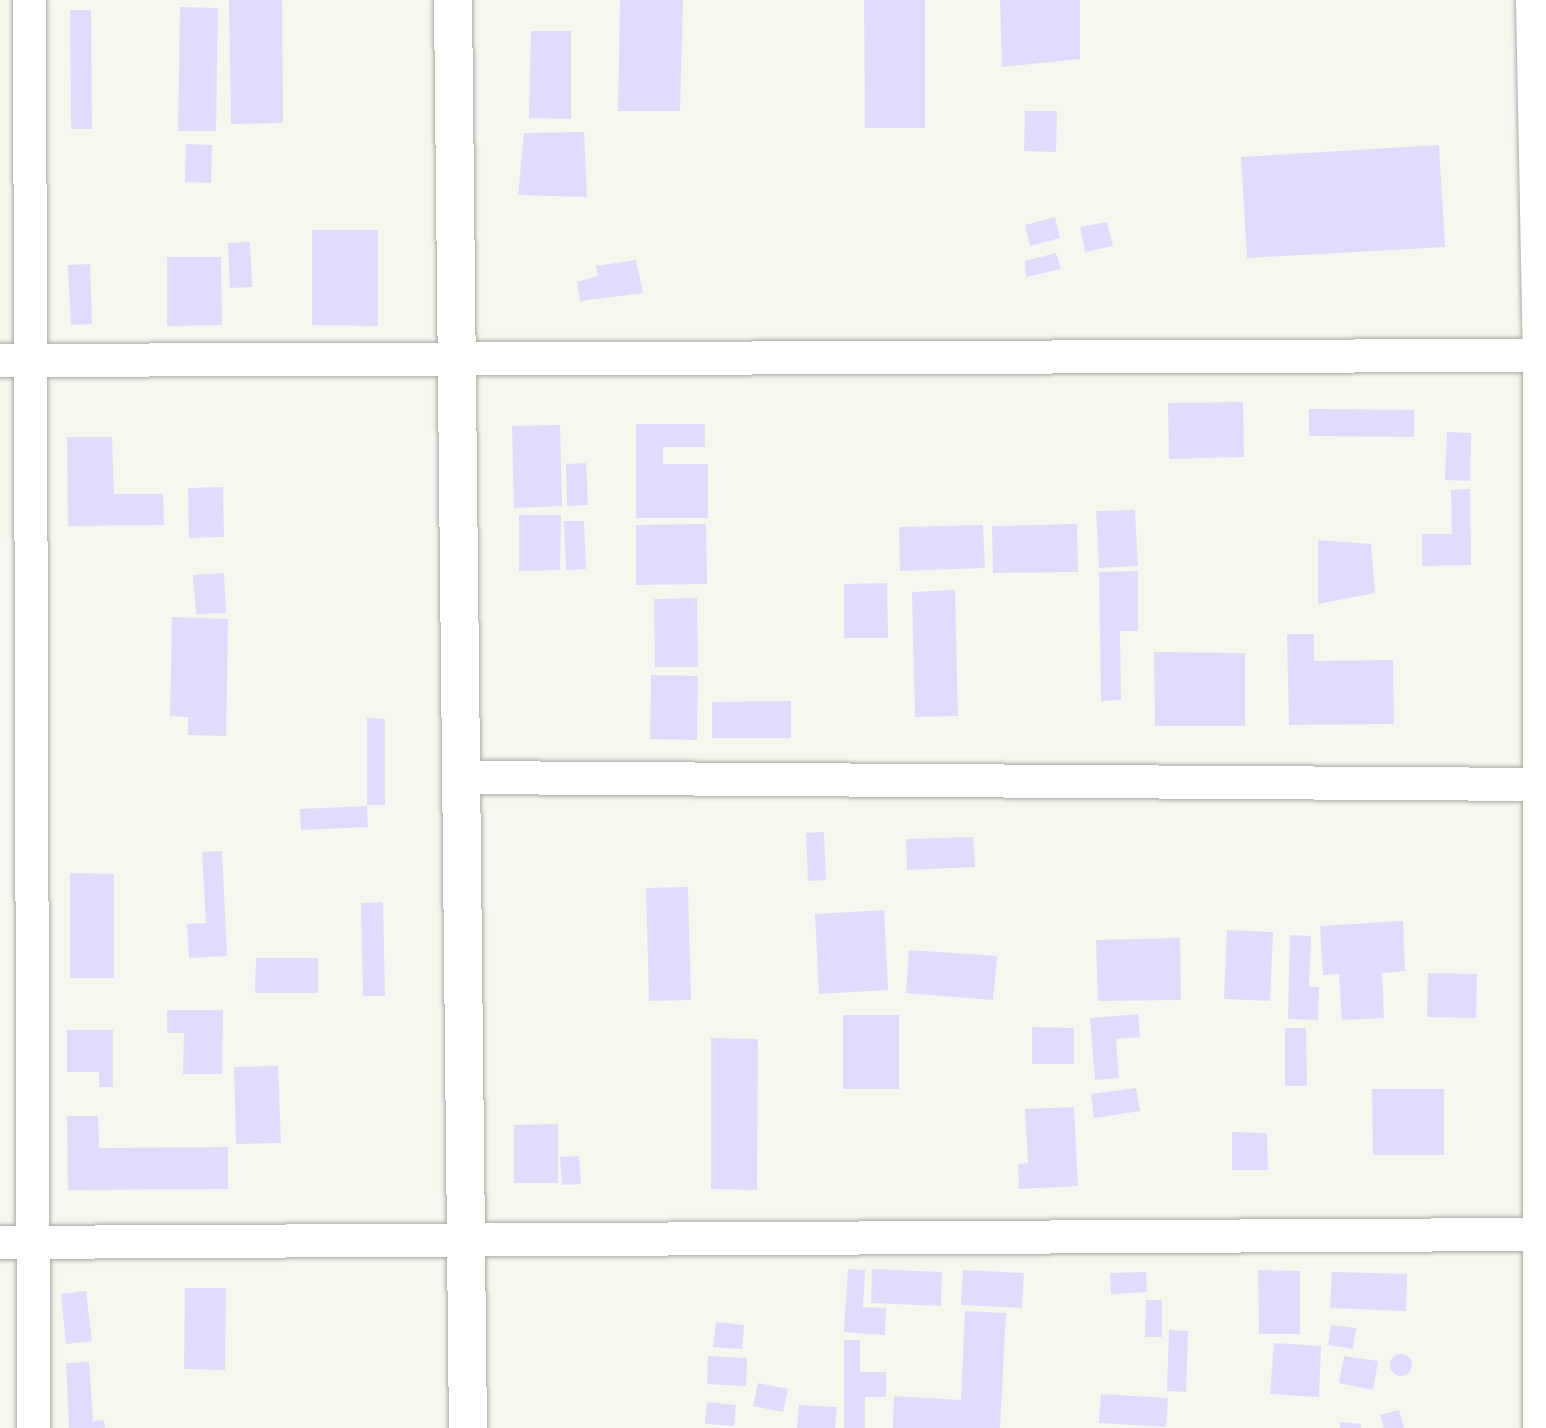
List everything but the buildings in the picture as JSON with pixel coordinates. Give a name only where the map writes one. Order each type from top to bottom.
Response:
[{"type":"street","points":[[29,0],[15,360],[33,1242],[33,1428]]},
{"type":"street","points":[[453,0],[468,1428]]},
{"type":"street","points":[[1532,0],[1543,355],[1542,1234],[1539,1428]]},
{"type":"street","points":[[15,360],[1543,355]]},
{"type":"street","points":[[461,777],[1543,784]]},
{"type":"street","points":[[0,1242],[1542,1234]]}]
